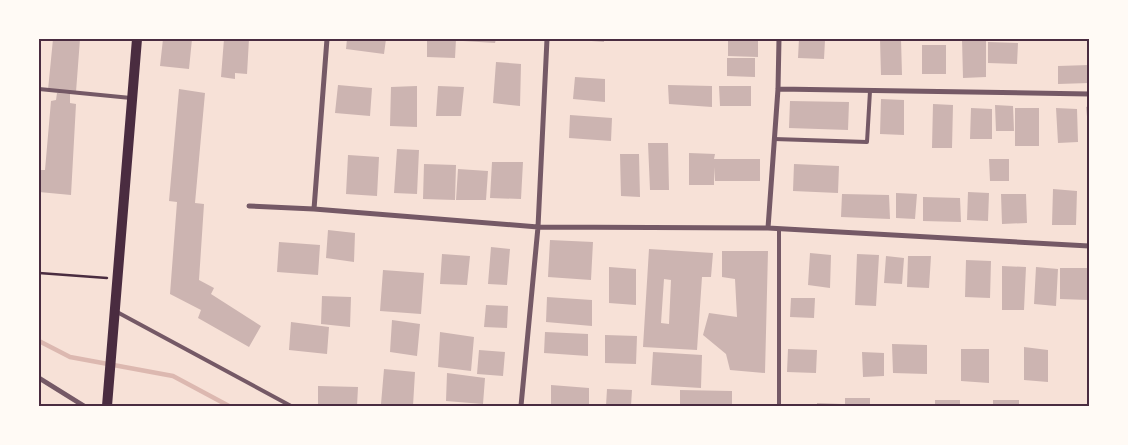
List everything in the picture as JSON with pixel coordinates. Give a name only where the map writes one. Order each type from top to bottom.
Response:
[{"type":"main road","points":[[107,406],[137,39]]},
{"type":"street","points":[[314,209],[327,39]]},
{"type":"street","points":[[521,406],[538,227],[547,39]]},
{"type":"street","points":[[768,228],[778,89],[779,39]]},
{"type":"street","points":[[778,89],[1089,94]]},
{"type":"street","points":[[249,206],[314,209],[538,227],[768,228],[1089,246]]},
{"type":"street","points":[[39,378],[84,406]]},
{"type":"lane","points":[[39,89],[132,98]]},
{"type":"lane","points":[[774,139],[867,142],[870,91]]},
{"type":"lane","points":[[778,229],[779,406]]},
{"type":"lane","points":[[115,311],[291,406]]},
{"type":"path","points":[[39,273],[118,279]]},
{"type":"building","points":[[53,39],[80,39],[76,92],[48,90]]},
{"type":"building","points":[[163,39],[192,39],[189,69],[160,66]]},
{"type":"building","points":[[224,39],[249,39],[247,74],[235,73],[235,79],[221,77]]},
{"type":"building","points":[[347,39],[386,39],[384,54],[346,49]]},
{"type":"building","points":[[427,39],[456,39],[455,58],[427,57]]},
{"type":"building","points":[[463,39],[496,39],[495,43],[463,41]]},
{"type":"building","points":[[604,39],[604,42],[579,40]]},
{"type":"building","points":[[728,39],[758,39],[758,57],[728,56]]},
{"type":"building","points":[[799,39],[825,40],[824,59],[798,58]]},
{"type":"building","points":[[880,39],[901,39],[902,75],[881,75]]},
{"type":"building","points":[[962,39],[986,39],[986,77],[963,78]]},
{"type":"building","points":[[988,42],[1018,43],[1017,64],[988,63]]},
{"type":"building","points":[[922,45],[946,45],[946,74],[922,74]]},
{"type":"building","points":[[727,58],[755,58],[755,77],[727,76]]},
{"type":"building","points":[[496,62],[521,64],[520,106],[493,103]]},
{"type":"building","points":[[1089,65],[1089,83],[1058,84],[1058,66]]},
{"type":"building","points":[[575,77],[605,79],[605,102],[573,99]]},
{"type":"building","points":[[338,85],[372,88],[370,116],[335,113]]},
{"type":"building","points":[[668,85],[712,86],[712,107],[669,104]]},
{"type":"building","points":[[417,86],[417,127],[390,126],[391,87]]},
{"type":"building","points":[[438,86],[464,87],[461,116],[436,116]]},
{"type":"building","points":[[719,86],[751,86],[751,106],[720,106]]},
{"type":"building","points":[[179,89],[205,93],[195,203],[204,204],[199,280],[214,288],[211,294],[261,326],[249,347],[198,318],[201,310],[170,294],[177,202],[169,201]]},
{"type":"building","points":[[57,93],[70,94],[70,103],[76,104],[71,195],[39,192],[39,170],[45,170],[51,101],[56,100]]},
{"type":"building","points":[[881,99],[904,100],[904,135],[880,134]]},
{"type":"building","points":[[790,101],[849,102],[848,130],[789,128]]},
{"type":"building","points":[[933,104],[953,105],[952,148],[932,148]]},
{"type":"building","points":[[995,105],[1013,106],[1014,131],[996,131]]},
{"type":"building","points":[[1089,106],[1089,126],[1088,126],[1086,107]]},
{"type":"building","points":[[971,108],[992,109],[992,139],[970,139]]},
{"type":"building","points":[[1015,108],[1039,108],[1039,146],[1015,146]]},
{"type":"building","points":[[1056,108],[1077,109],[1078,142],[1058,143]]},
{"type":"building","points":[[570,115],[612,118],[611,141],[569,138]]},
{"type":"building","points":[[648,143],[668,143],[669,190],[650,190]]},
{"type":"building","points":[[397,149],[419,150],[417,194],[394,193]]},
{"type":"building","points":[[689,153],[715,154],[714,159],[760,159],[760,181],[715,181],[714,167],[714,185],[689,185]]},
{"type":"building","points":[[620,154],[639,154],[640,197],[621,196]]},
{"type":"building","points":[[348,155],[379,157],[377,196],[346,194]]},
{"type":"building","points":[[989,159],[1009,159],[1009,181],[990,181]]},
{"type":"building","points":[[492,162],[523,162],[521,199],[490,198]]},
{"type":"building","points":[[424,164],[456,165],[455,200],[423,199]]},
{"type":"building","points":[[794,164],[839,166],[838,193],[793,191]]},
{"type":"building","points":[[458,169],[488,171],[486,200],[456,200]]},
{"type":"building","points":[[1053,189],[1077,191],[1076,225],[1052,225]]},
{"type":"building","points":[[968,192],[989,193],[988,221],[967,220]]},
{"type":"building","points":[[896,193],[917,194],[915,219],[896,218]]},
{"type":"building","points":[[842,194],[889,195],[890,219],[841,217]]},
{"type":"building","points":[[1001,194],[1026,194],[1027,223],[1002,224]]},
{"type":"building","points":[[923,197],[960,198],[961,222],[923,221]]},
{"type":"building","points":[[328,230],[355,233],[354,262],[326,258]]},
{"type":"building","points":[[550,240],[593,242],[591,280],[548,277]]},
{"type":"building","points":[[279,242],[320,245],[318,275],[277,272]]},
{"type":"building","points":[[491,247],[510,249],[507,285],[488,284]]},
{"type":"building","points":[[649,249],[713,253],[711,277],[702,277],[697,350],[643,347]],"holes":[[[664,279],[671,280],[669,324],[661,323]]]},
{"type":"building","points":[[722,251],[768,251],[765,373],[730,370],[726,354],[703,335],[709,313],[737,317],[735,279],[722,277]]},
{"type":"building","points":[[810,253],[831,255],[830,288],[808,285]]},
{"type":"building","points":[[442,254],[470,256],[467,285],[440,284]]},
{"type":"building","points":[[857,254],[879,255],[876,306],[855,305]]},
{"type":"building","points":[[886,256],[904,258],[902,284],[884,283]]},
{"type":"building","points":[[908,256],[931,256],[929,288],[907,287]]},
{"type":"building","points":[[966,260],[991,261],[990,298],[965,297]]},
{"type":"building","points":[[1002,266],[1026,267],[1024,310],[1002,310]]},
{"type":"building","points":[[609,267],[636,269],[636,305],[609,303]]},
{"type":"building","points":[[1036,267],[1058,269],[1056,306],[1034,304]]},
{"type":"building","points":[[1060,268],[1089,268],[1089,300],[1060,299]]},
{"type":"building","points":[[383,270],[424,273],[421,314],[380,311]]},
{"type":"building","points":[[322,296],[351,297],[350,327],[321,324]]},
{"type":"building","points":[[547,297],[592,300],[592,326],[546,322]]},
{"type":"building","points":[[791,298],[815,298],[814,318],[790,317]]},
{"type":"building","points":[[486,305],[508,306],[507,328],[484,327]]},
{"type":"building","points":[[392,320],[420,324],[417,356],[390,352]]},
{"type":"building","points":[[291,322],[329,327],[327,354],[289,350]]},
{"type":"building","points":[[440,332],[474,337],[471,371],[438,367]]},
{"type":"building","points":[[545,332],[588,334],[588,356],[544,353]]},
{"type":"building","points":[[605,335],[637,336],[636,364],[605,363]]},
{"type":"building","points":[[892,344],[927,345],[927,374],[893,373]]},
{"type":"building","points":[[1024,347],[1048,350],[1048,382],[1024,380]]},
{"type":"building","points":[[788,349],[817,350],[816,373],[787,372]]},
{"type":"building","points":[[961,349],[989,349],[989,383],[961,381]]},
{"type":"building","points":[[479,350],[505,352],[503,376],[477,374]]},
{"type":"building","points":[[653,352],[702,355],[701,388],[651,385]]},
{"type":"building","points":[[862,352],[884,353],[884,376],[863,377]]},
{"type":"building","points":[[384,369],[415,372],[413,406],[381,404]]},
{"type":"building","points":[[447,373],[485,378],[483,404],[446,401]]},
{"type":"building","points":[[551,385],[589,388],[589,406],[551,406]]},
{"type":"building","points":[[318,386],[358,387],[357,406],[318,406]]},
{"type":"building","points":[[607,389],[632,390],[631,406],[606,406]]},
{"type":"building","points":[[680,390],[732,391],[732,406],[680,406]]},
{"type":"building","points":[[845,398],[870,398],[870,406],[845,406]]},
{"type":"building","points":[[935,400],[960,400],[960,406],[935,406]]},
{"type":"building","points":[[993,400],[1019,400],[1019,406],[993,406]]},
{"type":"building","points":[[817,403],[842,404],[842,406],[817,406]]},
{"type":"waterway","points":[[39,341],[70,357],[173,376],[229,406]]}]
